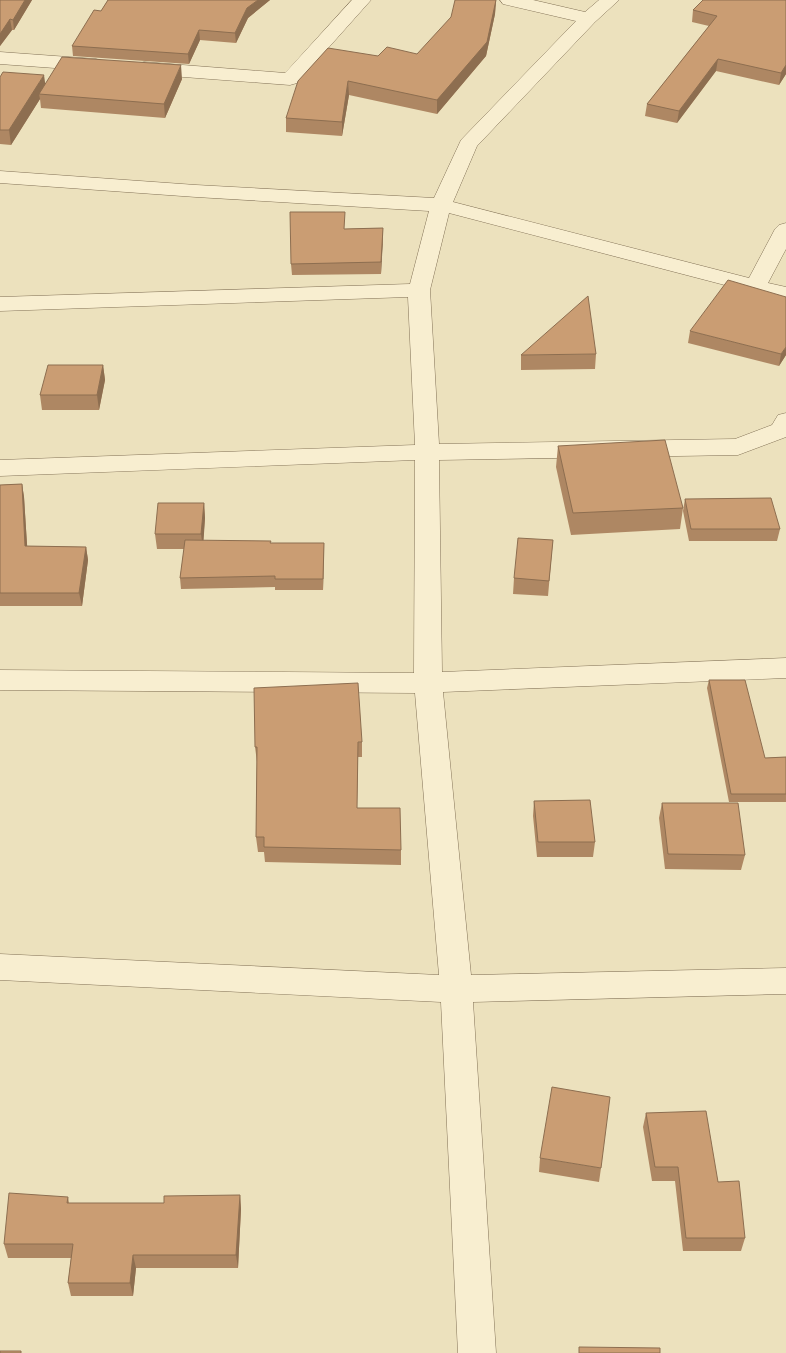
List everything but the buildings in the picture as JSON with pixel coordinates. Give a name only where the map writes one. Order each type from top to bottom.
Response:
[{"type":"street","points":[[0,58],[290,79],[362,0]]},
{"type":"street","points":[[509,0],[589,18]]},
{"type":"street","points":[[478,1353],[456,988],[428,683],[427,452],[419,290],[441,205],[468,144],[589,18],[610,0]]},
{"type":"street","points":[[0,177],[196,191],[441,205],[786,294]]},
{"type":"street","points":[[755,286],[786,229]]},
{"type":"street","points":[[0,304],[419,290]]},
{"type":"street","points":[[0,468],[427,452],[738,447],[781,430],[786,420]]},
{"type":"street","points":[[0,680],[428,683],[786,668]]},
{"type":"street","points":[[0,967],[456,988],[786,981]]}]
